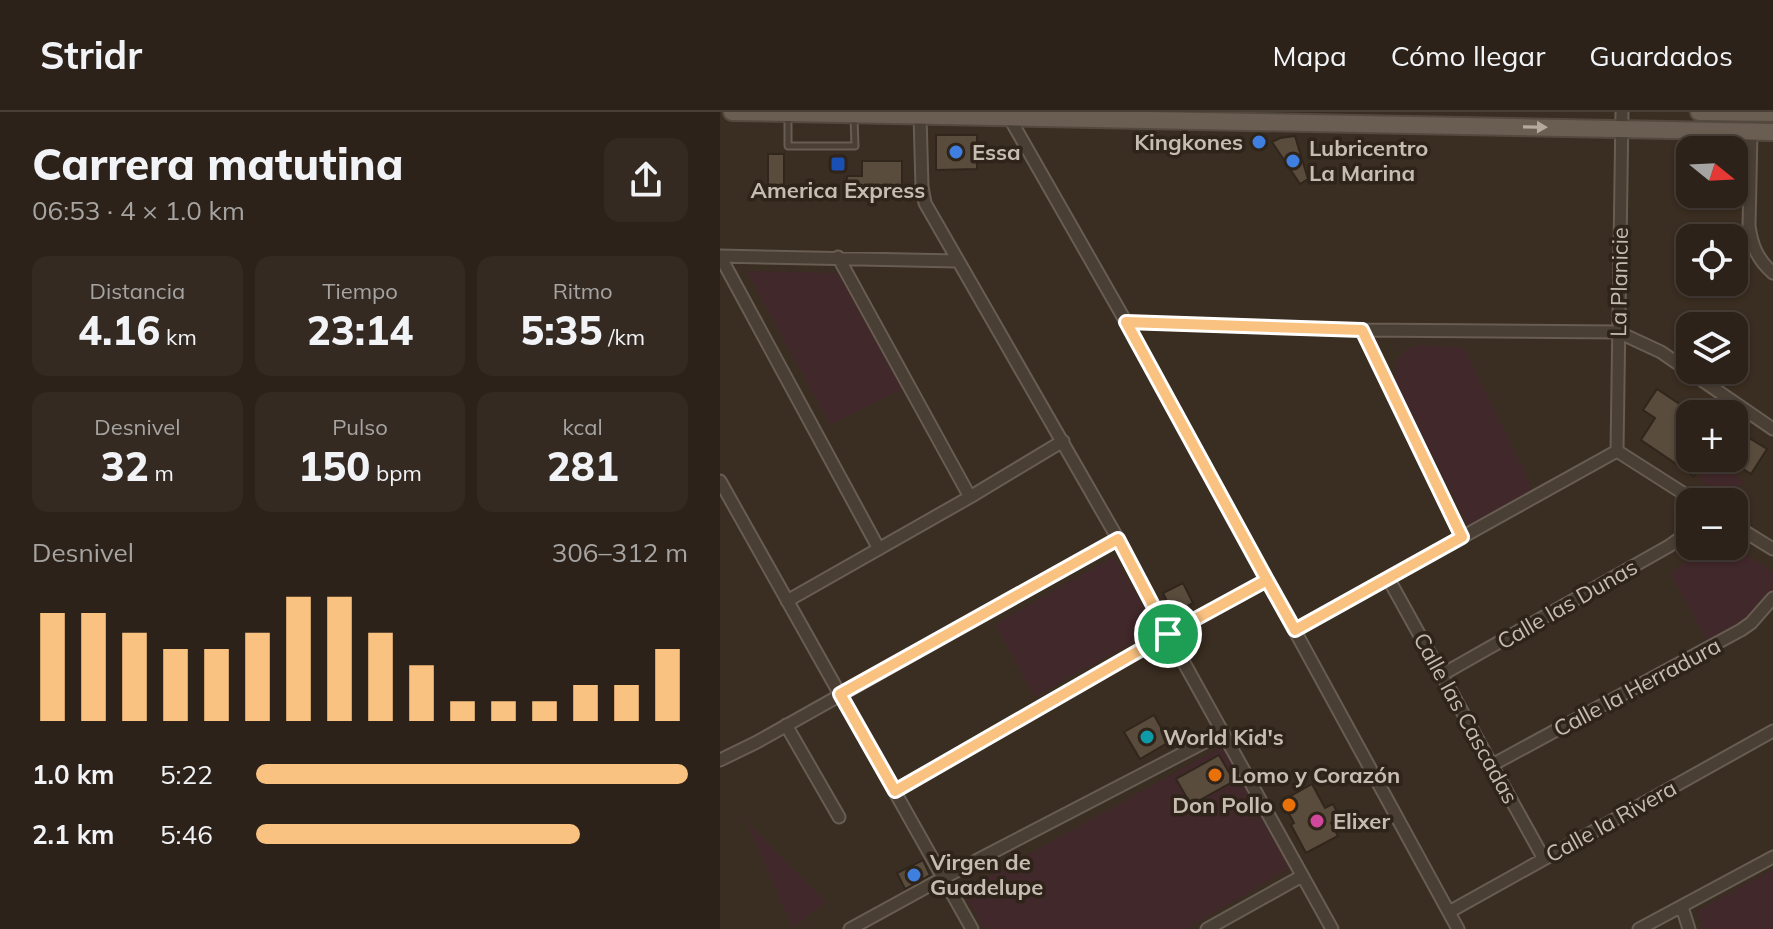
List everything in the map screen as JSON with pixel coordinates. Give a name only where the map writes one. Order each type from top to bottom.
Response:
[{"type":"main road","points":[[732,112],[1622,120],[1773,132]]},
{"type":"main road","points":[[1699,112],[1773,113]]},
{"type":"street","points":[[1009,114],[1458,929]]},
{"type":"street","points":[[920,115],[923,196],[957,261],[1118,539],[1332,929]]},
{"type":"street","name":"La Planicie","points":[[1617,451],[1622,120]]},
{"type":"street","points":[[1751,132],[1751,239],[1760,260],[1773,273]]},
{"type":"street","points":[[879,549],[720,256],[957,261]]},
{"type":"street","points":[[838,257],[970,497]]},
{"type":"street","points":[[1126,322],[1362,330],[1618,332],[1661,352],[1773,429]]},
{"type":"street","points":[[1362,330],[1462,537]]},
{"type":"street","points":[[787,601],[1063,441]]},
{"type":"street","points":[[1295,630],[1617,451],[1676,489]]},
{"type":"street","points":[[720,481],[972,929]]},
{"type":"street","points":[[1748,534],[1773,549]]},
{"type":"street","points":[[720,760],[1118,539]]},
{"type":"street","name":"Calle las Dunas","points":[[1443,674],[1676,541]]},
{"type":"street","name":"Calle las Cascadas","points":[[1388,578],[1544,859]]},
{"type":"street","points":[[895,791],[1267,580]]},
{"type":"street","name":"Calle la Herradura","points":[[1492,765],[1741,630],[1773,598]]},
{"type":"street","points":[[786,725],[839,817]]},
{"type":"street","name":"Calle la Rivera","points":[[1449,912],[1773,731]]},
{"type":"street","points":[[850,929],[1222,733]]},
{"type":"street","points":[[1639,929],[1773,857]]},
{"type":"street","points":[[1208,929],[1302,876]]},
{"type":"street","points":[[1682,907],[1689,929]]},
{"type":"lane","points":[[788,113],[788,146],[855,146],[854,114]]},
{"type":"shaded area","points":[[746,271],[838,273],[903,389],[830,425]]},
{"type":"shaded area","points":[[1417,345],[1464,347],[1534,492],[1469,528],[1395,381],[1398,358]]},
{"type":"shaded area","points":[[1703,472],[1730,472],[1744,481],[1739,488],[1711,488],[1698,479]]},
{"type":"shaded area","points":[[1114,556],[1157,630],[1034,697],[995,624]]},
{"type":"shaded area","points":[[1748,556],[1773,571],[1773,600],[1711,649],[1670,573],[1688,560],[1748,560]]},
{"type":"shaded area","points":[[1226,744],[1290,868],[1187,929],[984,929],[962,891]]},
{"type":"shaded area","points":[[745,820],[826,902],[793,928]]},
{"type":"shaded area","points":[[1773,869],[1773,929],[1703,929],[1696,911]]},
{"type":"building","name":"Essa","points":[[936,135],[977,135],[977,169],[936,170]]},
{"type":"building","name":"Lubricentro La Marina","points":[[1295,136],[1308,179],[1300,184],[1272,142]]},
{"type":"building","points":[[768,154],[784,154],[784,195],[768,195]]},
{"type":"building","points":[[862,161],[902,161],[902,194],[846,193],[847,176],[862,176]]},
{"type":"building","points":[[1657,389],[1676,402],[1676,464],[1641,440],[1655,418],[1643,410]]},
{"type":"building","points":[[1748,440],[1767,449],[1751,474],[1748,472]]},
{"type":"building","points":[[1183,583],[1193,603],[1173,614],[1163,593]]},
{"type":"building","name":"World Kid's","points":[[1154,715],[1169,742],[1140,759],[1124,732]]},
{"type":"building","points":[[1219,755],[1234,781],[1191,805],[1176,779]]},
{"type":"building","points":[[1312,784],[1325,808],[1333,804],[1340,818],[1331,823],[1338,836],[1306,853],[1282,801]]},
{"type":"building","name":"Virgen de Guadelupe","points":[[923,860],[930,875],[905,889],[897,873]]},
{"type":"place","name":"Kingkones","points":[[1259,142]]},
{"type":"place","name":"Essa","points":[[956,152]]},
{"type":"place","name":"Lubricentro La Marina","points":[[1293,161]]},
{"type":"place","name":"America Express","points":[[838,164]]},
{"type":"place","name":"World Kid's","points":[[1147,737]]},
{"type":"place","name":"Lomo y Corazón","points":[[1215,775]]},
{"type":"place","name":"Don Pollo","points":[[1289,805]]},
{"type":"place","name":"Elixer","points":[[1317,821]]},
{"type":"place","name":"Virgen de Guadelupe","points":[[914,875]]},
{"type":"route","points":[[1168,634],[895,791],[840,694],[1118,539],[1168,634],[1267,580],[1295,630],[1462,537],[1362,330],[1126,322],[1267,580],[1168,634]]}]
